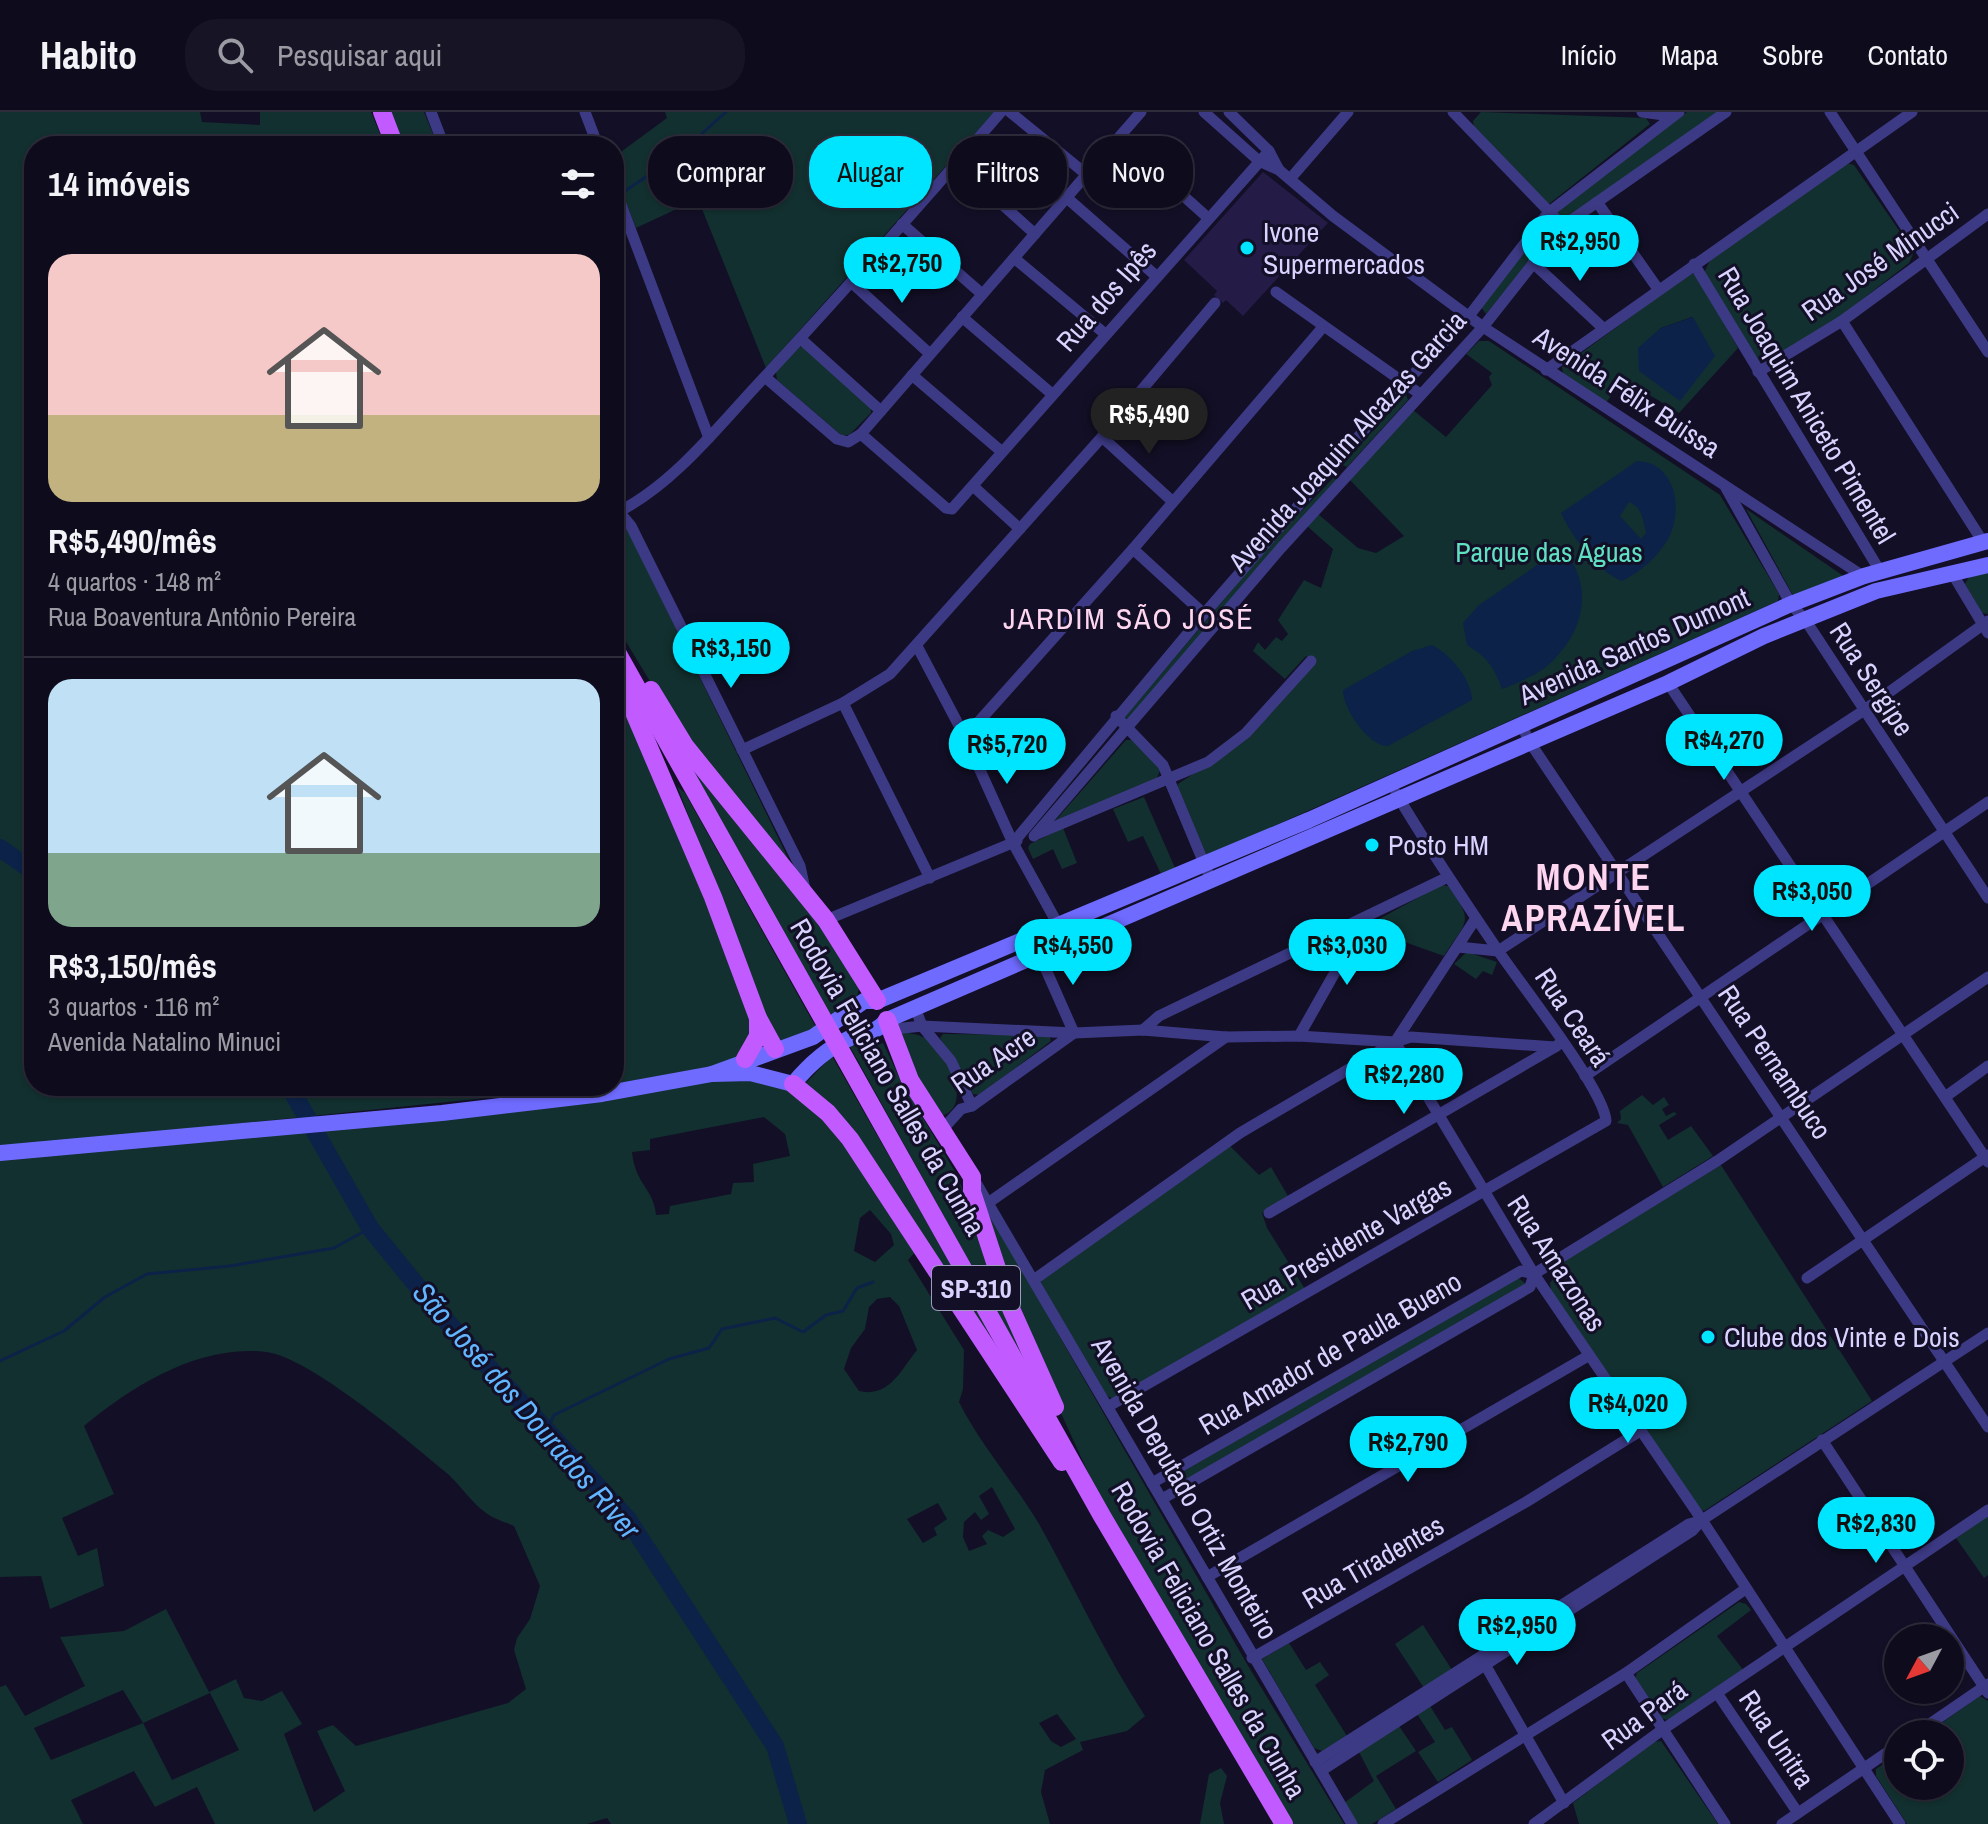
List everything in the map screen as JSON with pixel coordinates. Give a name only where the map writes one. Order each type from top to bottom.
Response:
[{"type":"main road","points":[[382,112],[391,136]]},
{"type":"main road","points":[[624,649],[685,746],[826,920],[877,1001]]},
{"type":"main road","name":"Rodovia Feliciano Salles da Cunha","points":[[624,665],[1102,1516],[1284,1824]]},
{"type":"main road","points":[[624,688],[713,897],[758,1018],[775,1049]]},
{"type":"main road","points":[[745,1059],[758,1036],[758,1018]]},
{"type":"main road","points":[[885,1027],[910,1080],[972,1177],[972,1192],[1008,1302],[1102,1516]]},
{"type":"main road","points":[[793,1079],[850,1139],[1042,1435],[1102,1516]]},
{"type":"street","points":[[431,112],[440,136]]},
{"type":"street","points":[[585,112],[594,136]]},
{"type":"street","points":[[980,136],[1001,112]]},
{"type":"street","points":[[1010,112],[1083,172]]},
{"type":"street","name":"Avenida Félix Buissa","points":[[1204,112],[1259,161],[1279,170],[1333,216],[1483,327],[1546,370],[1872,574],[1876,591]]},
{"type":"street","points":[[1290,179],[1348,112]]},
{"type":"street","points":[[1453,112],[1563,226]]},
{"type":"street","points":[[1642,112],[1675,114]]},
{"type":"street","name":"Avenida Joaquim Alcazas Garcia","points":[[1034,836],[1346,476],[1483,327],[1563,226],[1726,112]]},
{"type":"street","points":[[1830,112],[1987,350]]},
{"type":"street","points":[[1546,370],[1912,112]]},
{"type":"street","points":[[1120,136],[1137,114]]},
{"type":"street","points":[[1224,130],[1234,114]]},
{"type":"street","name":"Avenida Félix Buissa","points":[[1234,114],[1269,151],[1279,170]]},
{"type":"street","name":"Avenida Joaquim Alcazas Garcia","points":[[1013,843],[1204,614],[1405,383],[1469,316],[1548,213],[1675,114]]},
{"type":"street","name":"Rua dos Ipês","points":[[861,434],[949,510],[1155,275],[1269,151]]},
{"type":"street","points":[[624,506],[641,500],[709,438],[948,172]]},
{"type":"street","points":[[1083,178],[1067,198],[1155,275]]},
{"type":"street","points":[[1597,202],[1658,289]]},
{"type":"street","points":[[1193,204],[1207,217]]},
{"type":"street","points":[[1006,208],[1035,234]]},
{"type":"street","points":[[765,377],[837,439],[848,442],[861,434],[1058,208]]},
{"type":"street","points":[[624,213],[709,438]]},
{"type":"street","name":"Rua José Minucci","points":[[1758,372],[1842,321],[1988,214]]},
{"type":"street","points":[[902,224],[982,294]]},
{"type":"street","points":[[1014,258],[1104,333]]},
{"type":"street","points":[[1533,263],[1603,328]]},
{"type":"street","name":"Rua Joaquim Aniceto Pimentel","points":[[1694,264],[1872,574]]},
{"type":"street","points":[[851,282],[930,354]]},
{"type":"street","points":[[1276,292],[1420,394]]},
{"type":"street","points":[[742,750],[843,703],[890,674],[1102,437],[1215,303]]},
{"type":"street","points":[[962,317],[1052,394]]},
{"type":"street","points":[[1842,321],[1986,542]]},
{"type":"street","points":[[965,737],[1133,549],[1323,327]]},
{"type":"street","points":[[801,339],[881,411]]},
{"type":"street","points":[[912,375],[1002,452]]},
{"type":"street","points":[[1102,437],[1172,501]]},
{"type":"street","points":[[1336,465],[1346,476]]},
{"type":"street","name":"Rua Sergipe","points":[[1724,483],[1791,604],[1806,621],[1988,898]]},
{"type":"street","points":[[973,486],[1020,529]]},
{"type":"street","points":[[624,517],[800,866],[807,897]]},
{"type":"street","name":"Avenida Santos Dumont","points":[[793,1079],[853,1036],[885,1027],[1067,941],[1668,683],[1759,629],[1791,604],[1872,574],[1986,542]]},
{"type":"street","points":[[1133,549],[1204,614]]},
{"type":"street","name":"Avenida Santos Dumont","points":[[712,1074],[826,1031],[864,1001],[877,1001],[1309,820],[1521,724],[1759,629],[1806,621],[1876,591],[1988,565]]},
{"type":"street","points":[[1458,947],[1498,951],[1740,793],[1986,626],[1952,573]]},
{"type":"street","points":[[917,646],[965,737],[1013,843],[1067,941]]},
{"type":"street","points":[[826,920],[1169,781],[1208,762],[1246,733],[1311,661]]},
{"type":"street","points":[[1668,683],[1987,1158],[1807,1278]]},
{"type":"street","points":[[843,703],[930,878]]},
{"type":"street","points":[[1116,716],[1163,765],[1211,880]]},
{"type":"street","name":"Rua Pernambuco","points":[[1521,724],[1529,741],[1988,1427]]},
{"type":"street","name":"Rua Ceará","points":[[1389,782],[1558,1045],[1585,1076],[1606,1111],[1606,1121]]},
{"type":"street","points":[[1585,1076],[1988,802]]},
{"type":"street","points":[[1309,820],[1317,836]]},
{"type":"street","points":[[1143,1030],[1159,1016],[1448,877]]},
{"type":"street","points":[[1395,1042],[1476,918]]},
{"type":"street","points":[[1299,1036],[1364,920]]},
{"type":"street","points":[[1040,956],[1074,1033]]},
{"type":"street","name":"Rua Amador de Paula Bueno","points":[[1162,1499],[1530,1287],[1534,1274],[1782,1117],[1988,977]]},
{"type":"street","points":[[877,1001],[885,1027],[1074,1033],[1143,1030],[1226,1037],[1299,1036],[1395,1042]]},
{"type":"street","points":[[916,1010],[922,1026],[951,1061],[972,1106]]},
{"type":"street","name":"Rua Acre","points":[[942,1130],[961,1109],[972,1106],[1074,1033]]},
{"type":"street","points":[[988,1203],[1226,1037]]},
{"type":"street","points":[[1035,1279],[1240,1133],[1395,1042],[1411,1037],[1558,1045]]},
{"type":"street","name":"Rua Amazonas","points":[[1395,1042],[1534,1274],[1702,1520],[1744,1590],[1900,1824]]},
{"type":"street","points":[[1269,1213],[1558,1045]]},
{"type":"street","points":[[775,1049],[773,1060],[793,1079]]},
{"type":"street","points":[[1945,1097],[1988,1066]]},
{"type":"street","points":[[624,1089],[712,1074],[750,1073],[793,1079]]},
{"type":"street","points":[[0,1153],[323,1121],[442,1113],[579,1096]]},
{"type":"street","name":"Rua Presidente Vargas","points":[[1109,1406],[1606,1121]]},
{"type":"street","name":"Avenida Deputado Ortiz Monteiro","points":[[972,1177],[1035,1279],[1252,1658],[1352,1824]]},
{"type":"street","name":"Rua Amador de Paula Bueno","points":[[1152,1483],[1521,1271],[1534,1274]]},
{"type":"street","points":[[1318,1767],[1988,1333]]},
{"type":"street","points":[[1207,1577],[1588,1356]]},
{"type":"street","name":"Rua Tiradentes","points":[[1252,1658],[1526,1502],[1640,1431]]},
{"type":"street","points":[[1822,1440],[1987,1688],[1937,1720]]},
{"type":"street","name":"Rua Pará","points":[[1534,1824],[1662,1730],[1785,1650],[1988,1510]]},
{"type":"street","points":[[1383,1824],[1626,1673],[1744,1590]]},
{"type":"street","points":[[1484,1662],[1564,1803]]},
{"type":"street","points":[[1626,1673],[1725,1824]]},
{"type":"street","name":"Rua Unitra","points":[[1717,1693],[1798,1813]]},
{"type":"street","points":[[1782,1824],[1884,1755]]},
{"type":"green space","points":[[0,112],[200,112],[202,122],[260,125],[260,112],[371,112],[381,136],[24,136],[24,1096],[506,1096],[0,1148]]},
{"type":"green space","points":[[390,112],[424,112],[434,136],[399,136]]},
{"type":"green space","points":[[665,112],[994,112],[973,136],[948,136],[948,164],[932,182],[932,136],[809,136],[809,208],[908,208],[766,368],[702,208],[793,208],[793,136],[648,136],[648,208],[679,208],[636,228],[624,198],[624,150],[667,118]]},
{"type":"green space","points":[[1481,112],[1646,118],[1650,124],[1549,204],[1474,129],[1473,121]]},
{"type":"green space","points":[[1687,112],[1719,112],[1568,218],[1558,214],[1559,209]]},
{"type":"green space","points":[[1847,163],[1854,165],[1914,252],[1909,263],[1838,318],[1764,363],[1757,361],[1704,273],[1710,260]]},
{"type":"green space","points":[[1548,223],[1555,229],[1486,314],[1481,307],[1543,224]]},
{"type":"green space","points":[[1691,273],[1696,275],[1738,348],[1679,413],[1648,394],[1643,403],[1615,390],[1606,403],[1563,374],[1562,367]],"holes":[[[1692,317],[1714,356],[1639,371],[1639,348],[1661,328]]]},
{"type":"green space","name":"Parque das Águas","points":[[1479,341],[1489,341],[1720,495],[1779,594],[1778,601],[1207,856],[1177,789],[1178,784],[1249,737],[1316,662],[1306,656],[1285,679],[1253,651],[1258,642],[1265,650],[1276,637],[1282,641],[1288,634],[1278,620],[1304,580],[1321,588],[1333,549],[1307,526],[1318,514],[1358,548],[1376,553],[1404,536],[1349,479],[1413,410],[1446,437],[1492,385],[1489,377],[1492,373],[1466,354]]},
{"type":"green space","points":[[804,346],[871,405],[871,413],[849,435],[841,435],[777,380],[776,372],[798,347]]},
{"type":"green space","points":[[1406,394],[1408,400],[1347,467],[1342,465]]},
{"type":"green space","points":[[1335,476],[1338,479],[1128,720],[1125,717],[1273,541]]},
{"type":"green space","points":[[1746,509],[1842,575],[1843,577],[1794,597]]},
{"type":"green space","points":[[624,525],[788,858],[785,859],[688,744],[624,638]]},
{"type":"green space","points":[[1988,571],[1988,614],[1982,613],[1965,584],[1970,575]]},
{"type":"green space","points":[[624,701],[709,897],[754,1027],[740,1056],[715,1066],[624,1082]]},
{"type":"green space","points":[[1126,740],[1133,740],[1161,768],[1156,780],[1055,821]]},
{"type":"green space","points":[[688,763],[803,901],[860,985],[856,1000],[831,1017]]},
{"type":"green space","points":[[677,786],[685,793],[818,1031],[776,1042]]},
{"type":"green space","points":[[1144,797],[1175,868],[1161,874],[1143,836],[1128,842],[1113,809]]},
{"type":"green space","points":[[1063,828],[1077,863],[1062,869],[1053,849],[1033,859],[1028,848],[1030,844]]},
{"type":"green space","points":[[1441,885],[1448,886],[1465,915],[1462,928],[1444,956],[1396,939],[1372,923]]},
{"type":"green space","points":[[1467,952],[1497,962],[1492,975],[1483,971],[1476,979],[1454,964]]},
{"type":"green space","points":[[900,1032],[925,1038],[941,1054],[957,1090],[951,1111],[941,1116],[916,1080]]},
{"type":"green space","points":[[943,1034],[1049,1035],[1051,1041],[980,1095],[973,1094],[940,1038]]},
{"type":"green space","points":[[876,1040],[883,1043],[902,1083],[957,1175],[1037,1384],[849,1045]]},
{"type":"green space","points":[[832,1056],[988,1330],[988,1333],[803,1086]]},
{"type":"green space","points":[[730,1078],[777,1083],[827,1116],[918,1249],[908,1260],[964,1350],[963,1389],[959,1402],[977,1434],[1039,1524],[1103,1645],[1145,1716],[1127,1731],[1080,1742],[1083,1750],[1045,1770],[1041,1792],[1050,1824],[611,1824],[607,1818],[587,1824],[215,1824],[197,1787],[155,1807],[134,1771],[71,1800],[83,1824],[0,1824],[0,1687],[6,1685],[25,1716],[85,1686],[60,1637],[124,1631],[166,1609],[209,1692],[236,1679],[244,1698],[262,1701],[282,1691],[302,1724],[284,1734],[314,1812],[345,1791],[317,1731],[333,1725],[356,1746],[508,1703],[526,1689],[514,1650],[517,1638],[530,1619],[540,1586],[514,1526],[480,1508],[449,1475],[383,1421],[331,1384],[307,1368],[266,1352],[241,1351],[192,1361],[146,1382],[84,1426],[114,1494],[62,1518],[78,1556],[97,1548],[104,1586],[50,1609],[41,1576],[0,1577],[0,1159],[568,1096],[624,1096],[624,1090]],"holes":[[[764,1117],[785,1134],[790,1156],[753,1164],[754,1182],[733,1183],[731,1194],[670,1206],[669,1214],[656,1215],[652,1199],[637,1172],[632,1152],[650,1150],[650,1139]],[[870,1210],[891,1234],[894,1245],[875,1262],[854,1251],[860,1218]],[[890,1297],[899,1306],[917,1350],[886,1387],[869,1392],[859,1391],[844,1369],[851,1348],[865,1329],[869,1307],[877,1299]],[[992,1487],[1015,1529],[1003,1537],[988,1530],[982,1536],[987,1544],[969,1551],[963,1537],[964,1522],[975,1512],[981,1520],[989,1514],[979,1496]],[[938,1503],[947,1519],[934,1528],[937,1535],[923,1543],[907,1519]],[[123,1690],[143,1723],[51,1760],[34,1728]],[[210,1693],[239,1750],[172,1780],[143,1723]],[[1057,1714],[1076,1739],[1061,1747],[1051,1741],[1039,1723]]]},
{"type":"green space","points":[[1642,1095],[1653,1105],[1664,1097],[1669,1105],[1662,1109],[1666,1116],[1674,1112],[1677,1114],[1659,1125],[1668,1140],[1691,1126],[1713,1156],[1663,1187],[1628,1125],[1617,1123],[1621,1119],[1620,1111]]},
{"type":"green space","points":[[1230,1146],[1259,1175],[1271,1167],[1288,1196],[1262,1213],[1267,1228],[1305,1289],[1114,1399],[1107,1396],[1041,1284],[1042,1278]]},
{"type":"green space","name":"Clube dos Vinte e Dois","points":[[1721,1165],[1872,1401],[1704,1511],[1698,1508],[1551,1291],[1550,1283],[1567,1259]]},
{"type":"green space","points":[[985,1206],[1247,1664],[1344,1824],[1292,1824],[1105,1510],[1025,1334]]},
{"type":"green space","points":[[1517,1277],[1525,1283],[1523,1288],[1176,1488],[1170,1487],[1170,1479]]},
{"type":"green space","points":[[1988,1516],[1988,1575],[1984,1578],[1956,1538]]},
{"type":"green space","points":[[1739,1602],[1751,1610],[1717,1636],[1744,1671],[1671,1720],[1661,1719],[1635,1679],[1637,1673]]},
{"type":"green space","points":[[1423,1625],[1452,1670],[1424,1688],[1395,1644]]},
{"type":"green space","points":[[1289,1643],[1306,1670],[1320,1662],[1329,1675],[1315,1685],[1347,1736],[1322,1751],[1314,1748],[1262,1659]]},
{"type":"green space","points":[[1980,1696],[1988,1701],[1988,1824],[1907,1824],[1892,1800],[1964,1800],[1964,1720],[1946,1720]]},
{"type":"green space","points":[[1430,1706],[1445,1730],[1452,1727],[1472,1760],[1438,1782],[1418,1752],[1435,1742],[1417,1714]]},
{"type":"green space","points":[[1399,1726],[1416,1751],[1376,1776],[1396,1809],[1372,1824],[1356,1824],[1344,1803],[1374,1781],[1359,1752]]},
{"type":"green space","points":[[1661,1741],[1718,1824],[1579,1824],[1573,1803],[1653,1742]]},
{"type":"green space","points":[[1884,1764],[1884,1788],[1876,1776],[1876,1769]]},
{"type":"green space","points":[[1221,1768],[1227,1776],[1220,1803],[1224,1824],[1200,1824],[1209,1774]]},
{"type":"water","points":[[1693,317],[1715,356],[1680,401],[1639,371],[1638,348],[1661,328]]},
{"type":"water","points":[[1637,461],[1650,463],[1661,470],[1668,478],[1676,502],[1673,527],[1664,545],[1648,563],[1622,581],[1603,570],[1586,552],[1561,513]],"holes":[[[1629,502],[1644,523],[1646,533],[1641,539],[1620,516]]]},
{"type":"water","points":[[1556,552],[1565,552],[1575,566],[1580,581],[1581,612],[1576,627],[1569,642],[1546,667],[1502,689],[1489,664],[1467,645],[1463,623],[1479,605]]},
{"type":"water","points":[[1432,645],[1458,668],[1468,684],[1472,700],[1388,746],[1381,745],[1358,725],[1347,706],[1343,690],[1412,651]]},
{"type":"building","name":"Ivone Supermercados","points":[[1263,172],[1328,223],[1243,316],[1226,300],[1223,303],[1214,295],[1217,291],[1184,260]]},
{"type":"waterway","points":[[624,192],[677,156],[726,112]]},
{"type":"waterway","name":"São José dos Dourados River","points":[[0,848],[24,865]]},
{"type":"waterway","name":"São José dos Dourados River","points":[[295,1096],[370,1228],[440,1314],[627,1518],[775,1746],[798,1824]]},
{"type":"waterway","points":[[0,1361],[64,1331],[105,1297],[147,1274],[230,1266],[334,1248],[370,1228]]},
{"type":"waterway","points":[[546,1432],[554,1415],[669,1359],[709,1348],[722,1329],[775,1318],[803,1332],[826,1315],[843,1311],[857,1288],[873,1282]]},
{"type":"place","name":"Ivone Supermercados","points":[[1247,248]]},
{"type":"place","name":"Posto HM","points":[[1372,845]]},
{"type":"place","name":"Clube dos Vinte e Dois","points":[[1708,1337]]},
{"type":"district","name":"JARDIM SÃO JOSÉ","points":[[1129,618]]},
{"type":"district","name":"MONTE APRAZÍVEL","points":[[1594,898]]}]
